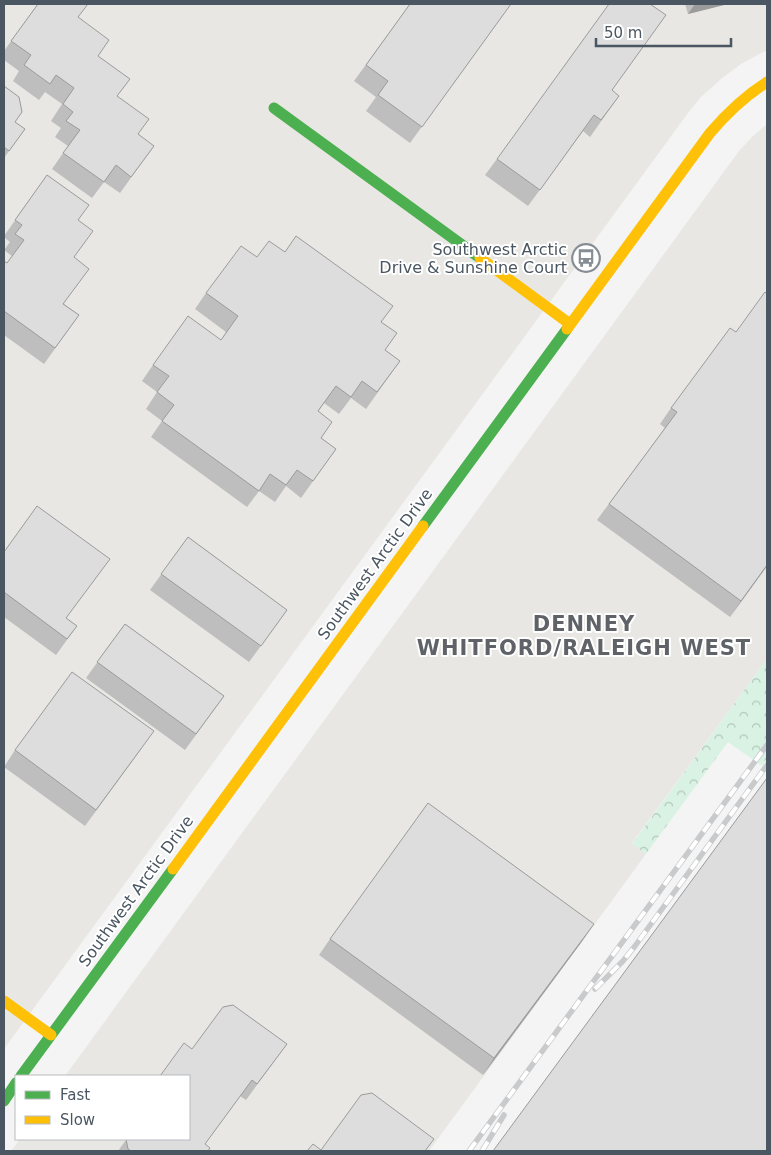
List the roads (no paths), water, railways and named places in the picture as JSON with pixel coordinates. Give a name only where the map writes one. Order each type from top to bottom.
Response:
[{"type":"street","name":"Southwest Arctic Drive","points":[[22,1075],[710,133],[729,111],[752,91],[767,82]]},
{"type":"street","points":[[274,108],[570,324]]},
{"type":"street","points":[[4,1001],[51,1035]]},
{"type":"street","points":[[4,1101],[15,1084]]},
{"type":"railway","points":[[469,1151],[767,745]]},
{"type":"railway","points":[[595,989],[635,946],[767,765]]},
{"type":"railway","points":[[482,1151],[504,1115]]},
{"type":"place","name":"Southwest Arctic Drive & Sunshine Court","points":[[586,258]]},
{"type":"district","name":"DENNEY WHITFORD/RALEIGH WEST","points":[[584,636]]}]
